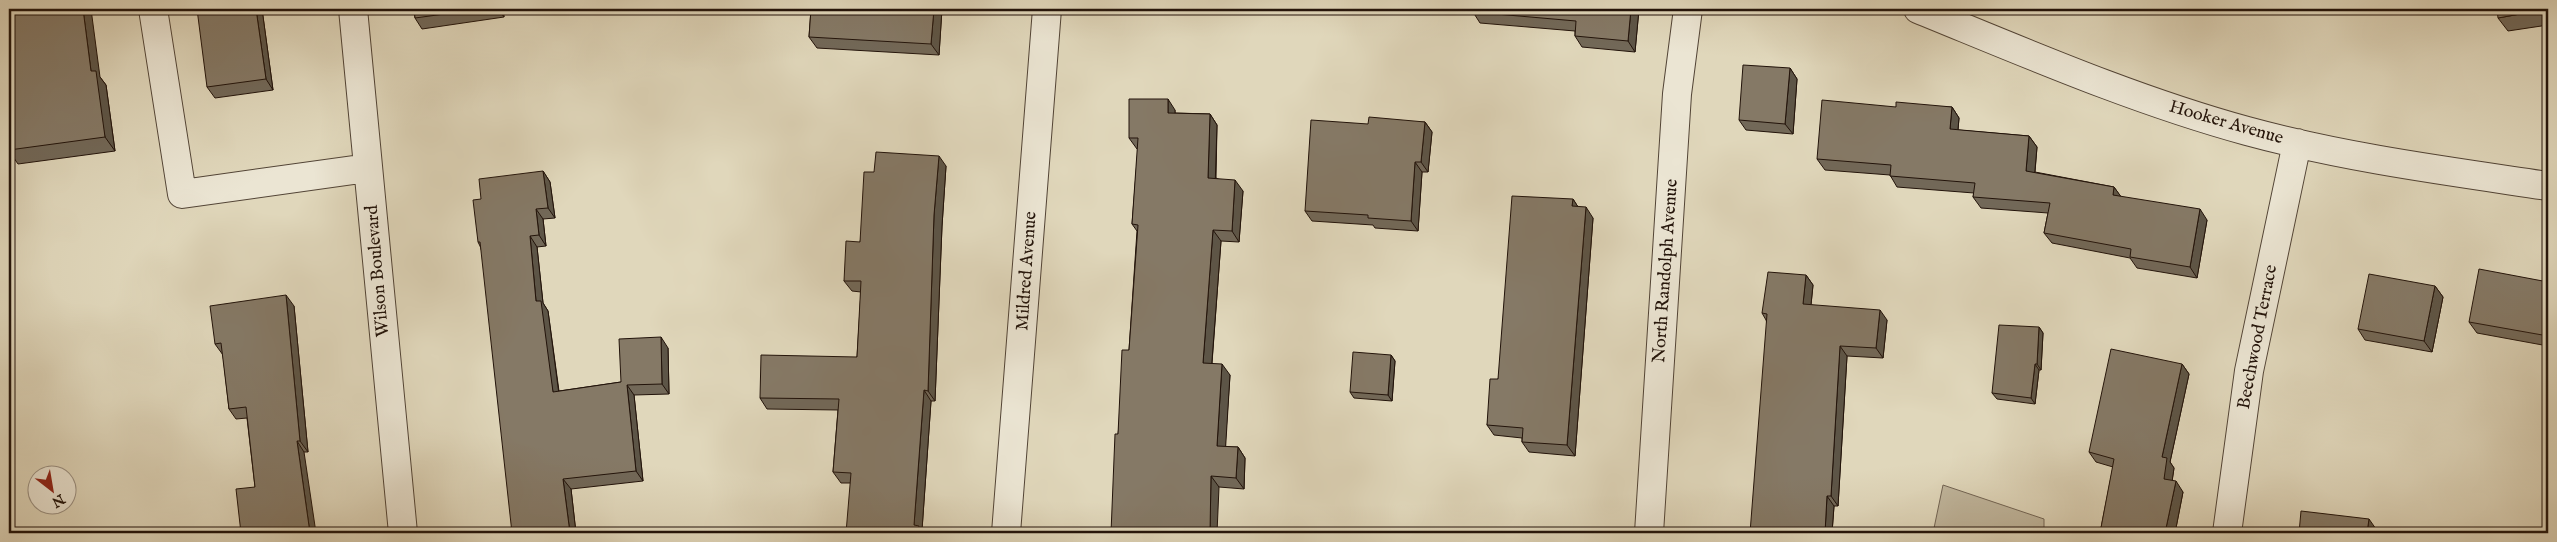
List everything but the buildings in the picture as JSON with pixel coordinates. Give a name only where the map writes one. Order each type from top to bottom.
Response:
[{"type":"street","points":[[153,9],[182,194],[368,168]]},
{"type":"street","name":"Wilson Boulevard","points":[[353,9],[402,533]]},
{"type":"street","name":"Mildred Avenue","points":[[1006,533],[1047,9]]},
{"type":"street","name":"North Randolph Avenue","points":[[1649,533],[1677,94],[1688,9]]},
{"type":"street","name":"Hooker Avenue","points":[[1918,9],[2136,96],[2247,131],[2378,161],[2548,186]]},
{"type":"street","name":"Beechwood Terrace","points":[[2227,533],[2249,371],[2296,143]]},
{"type":"shaded area","points":[[1943,485],[2044,519],[2044,533],[1933,533]]}]
